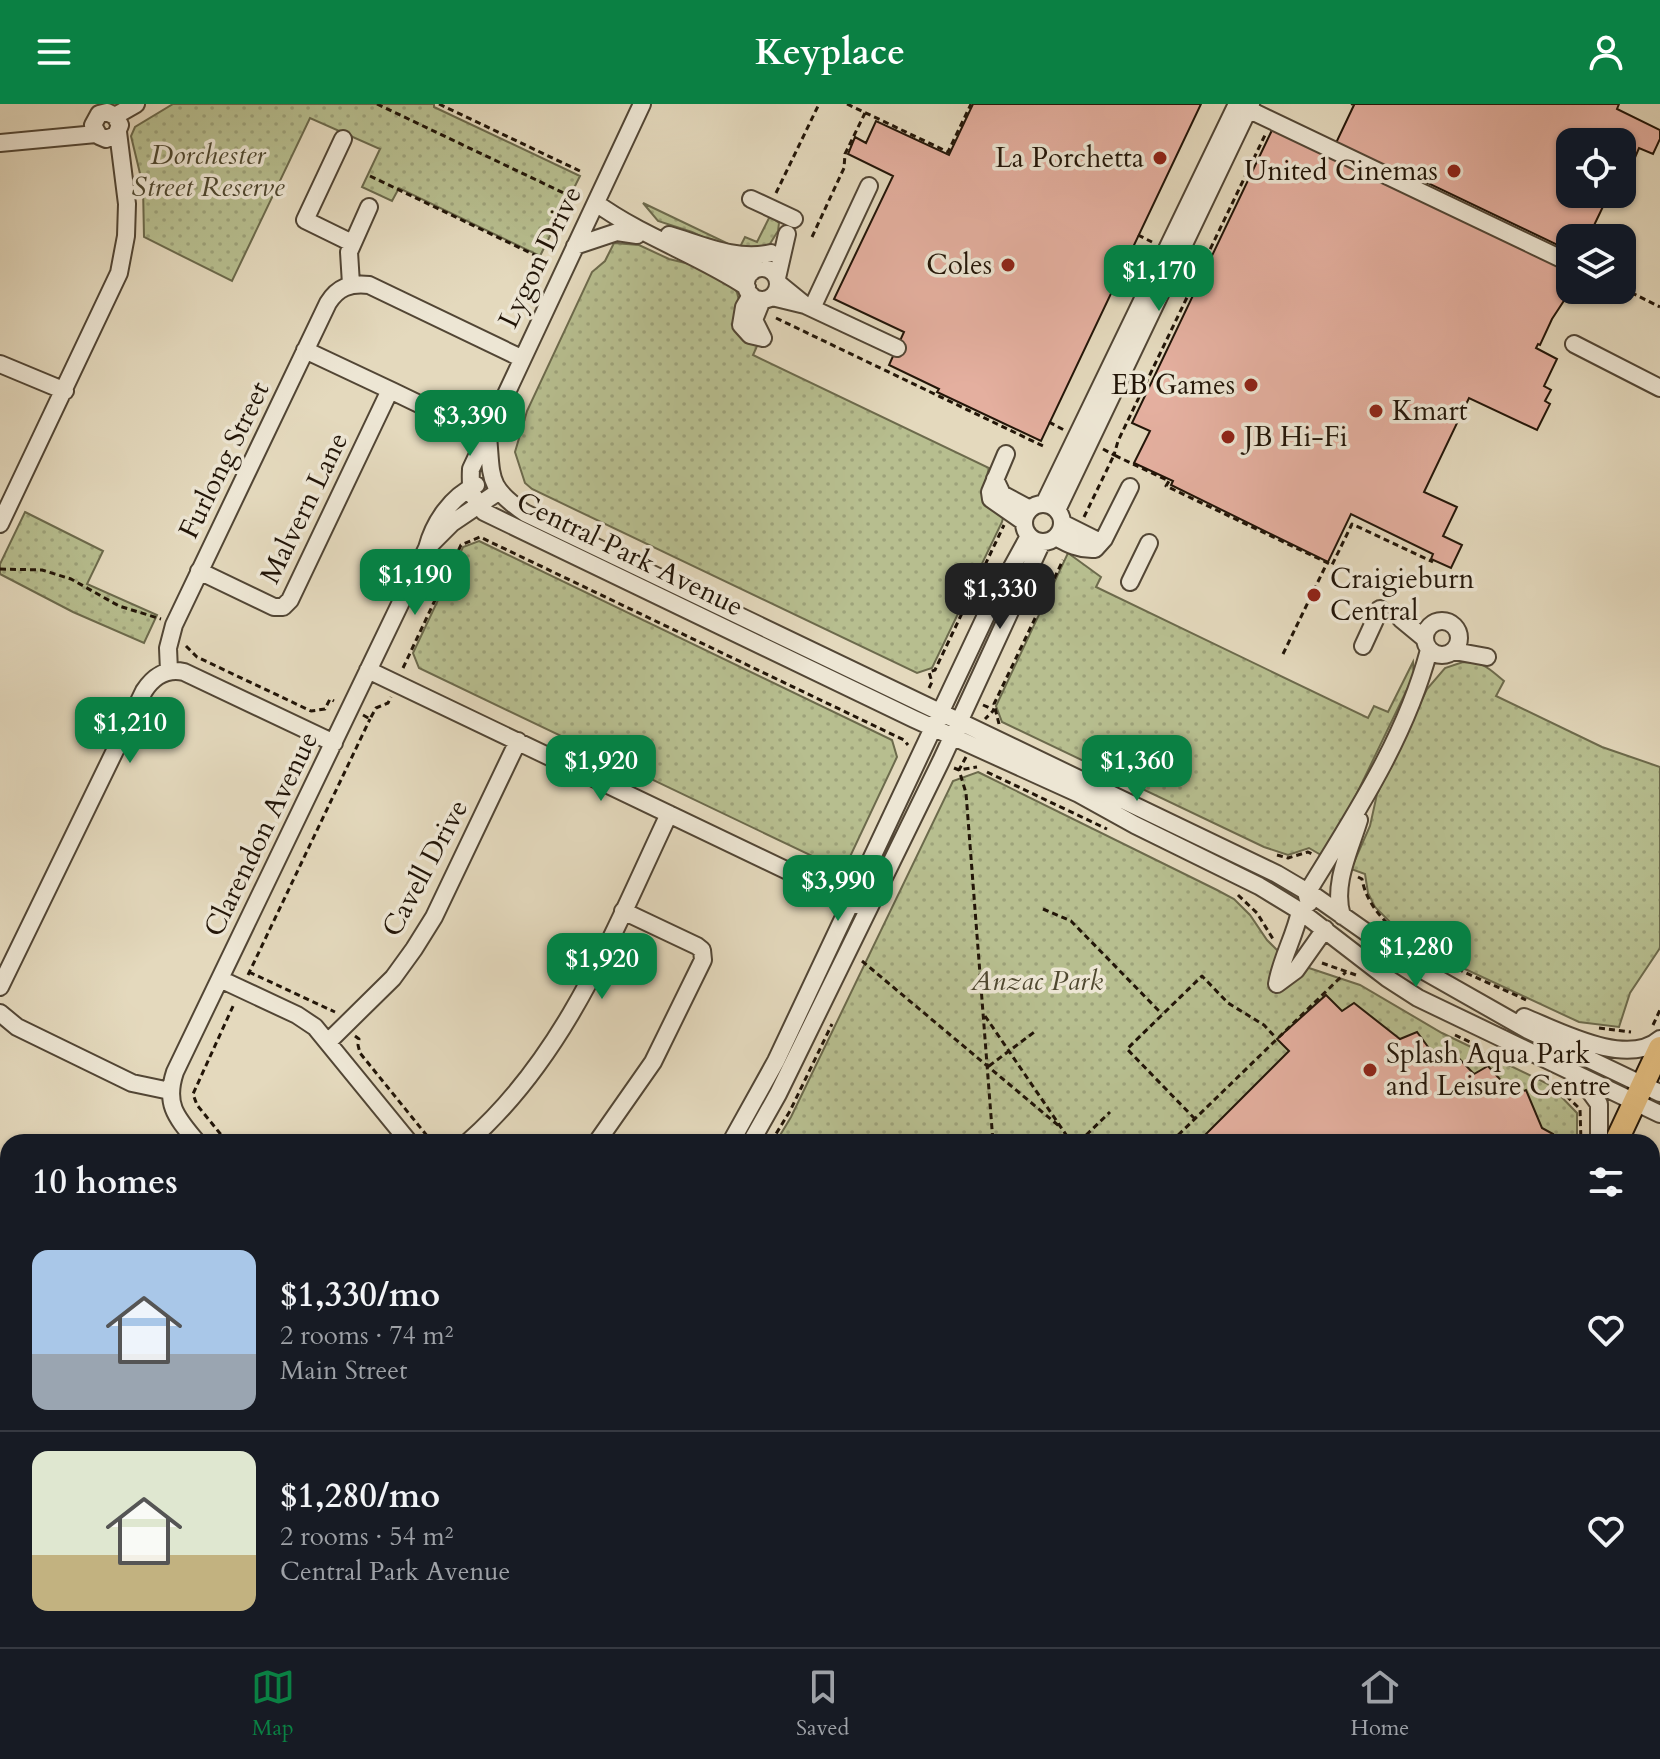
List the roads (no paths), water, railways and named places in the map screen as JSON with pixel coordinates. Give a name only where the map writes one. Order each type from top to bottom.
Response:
[{"type":"main road","points":[[1621,1134],[1646,1093],[1660,1048]]},
{"type":"street","points":[[108,128],[136,104]]},
{"type":"street","points":[[0,143],[108,128],[144,104]]},
{"type":"street","name":"Lygon Drive","points":[[488,434],[642,104]]},
{"type":"street","points":[[756,1134],[778,1094],[955,729],[1046,525],[1059,476],[1243,105],[1556,256]]},
{"type":"street","points":[[0,524],[119,273],[126,236],[127,204],[121,168],[108,128]]},
{"type":"street","points":[[343,139],[305,220],[352,243]]},
{"type":"street","points":[[809,306],[869,186]]},
{"type":"street","points":[[751,199],[794,219]]},
{"type":"street","points":[[596,203],[622,222],[664,237],[733,255],[771,253]]},
{"type":"street","points":[[369,207],[349,252],[351,284],[377,288],[521,358]]},
{"type":"street","points":[[575,246],[617,232],[664,237],[714,267],[762,285],[897,348]]},
{"type":"street","points":[[787,234],[762,285],[771,253],[787,234]]},
{"type":"street","name":"Furlong Street","points":[[169,671],[168,648],[174,625],[199,571],[332,297],[351,284]]},
{"type":"street","points":[[1574,344],[1660,388]]},
{"type":"street","points":[[305,350],[444,416]]},
{"type":"street","points":[[0,364],[65,391]]},
{"type":"street","name":"Malvern Lane","points":[[199,571],[268,605],[279,608],[287,605],[390,390]]},
{"type":"street","points":[[470,488],[471,469],[488,434]]},
{"type":"street","name":"Central Park Avenue","points":[[488,434],[495,485],[525,513],[918,712]]},
{"type":"street","points":[[1006,454],[995,479],[1002,494],[1046,525],[1096,540],[1104,539],[1130,487]]},
{"type":"street","name":"Clarendon Avenue","points":[[170,1091],[175,1072],[427,548],[431,533],[453,501],[470,488],[495,485]]},
{"type":"street","name":"Clarendon Avenue","points":[[427,548],[452,523],[479,505],[495,485]]},
{"type":"street","name":"Central Park Avenue","points":[[470,488],[479,505],[497,520],[1277,874],[1410,963],[1646,1093],[1660,1114]]},
{"type":"street","points":[[735,1134],[776,1061],[990,607],[1046,525]]},
{"type":"street","points":[[1130,582],[1149,543]]},
{"type":"street","points":[[1363,646],[1380,609]]},
{"type":"street","points":[[1439,643],[1364,803],[1326,862],[1309,893],[1308,902],[1447,1012]]},
{"type":"street","points":[[0,987],[144,691],[153,679],[177,670],[192,675],[334,743]]},
{"type":"street","points":[[368,670],[868,909]]},
{"type":"street","name":"Central Park Avenue","points":[[955,729],[1135,825],[1259,886],[1300,911],[1387,978],[1447,1012],[1577,1076],[1646,1093]]},
{"type":"street","name":"Cavell Drive","points":[[328,1042],[393,978],[414,949],[434,917],[518,741]]},
{"type":"street","points":[[1342,916],[1338,904],[1343,871],[1364,803]]},
{"type":"street","points":[[476,1134],[552,1047],[580,999],[669,814]]},
{"type":"street","points":[[603,1134],[653,1062],[703,960],[702,950],[697,946],[623,911]]},
{"type":"street","points":[[1300,911],[1277,984],[1296,970],[1325,929]]},
{"type":"street","points":[[220,979],[297,1015],[315,1027],[403,1134]]},
{"type":"street","points":[[1464,992],[1604,1047],[1647,1048],[1660,1039]]},
{"type":"street","points":[[1,1016],[17,1027],[132,1083],[170,1091],[174,1112],[191,1134]]},
{"type":"street","points":[[1577,1076],[1599,1104],[1599,1134]]},
{"type":"place","name":"La Porchetta","points":[[1160,158]]},
{"type":"place","name":"United Cinemas","points":[[1454,171]]},
{"type":"place","name":"Coles","points":[[1008,265]]},
{"type":"place","name":"EB Games","points":[[1251,385]]},
{"type":"place","name":"Kmart","points":[[1376,411]]},
{"type":"place","name":"JB Hi-Fi","points":[[1228,437]]},
{"type":"place","name":"Craigieburn Central","points":[[1314,595]]},
{"type":"place","name":"Splash Aqua Park and Leisure Centre","points":[[1370,1070]]},
{"type":"park label","name":"Dorchester Street Reserve","points":[[208,171]]},
{"type":"park label","name":"Anzac Park","points":[[1037,981]]}]
